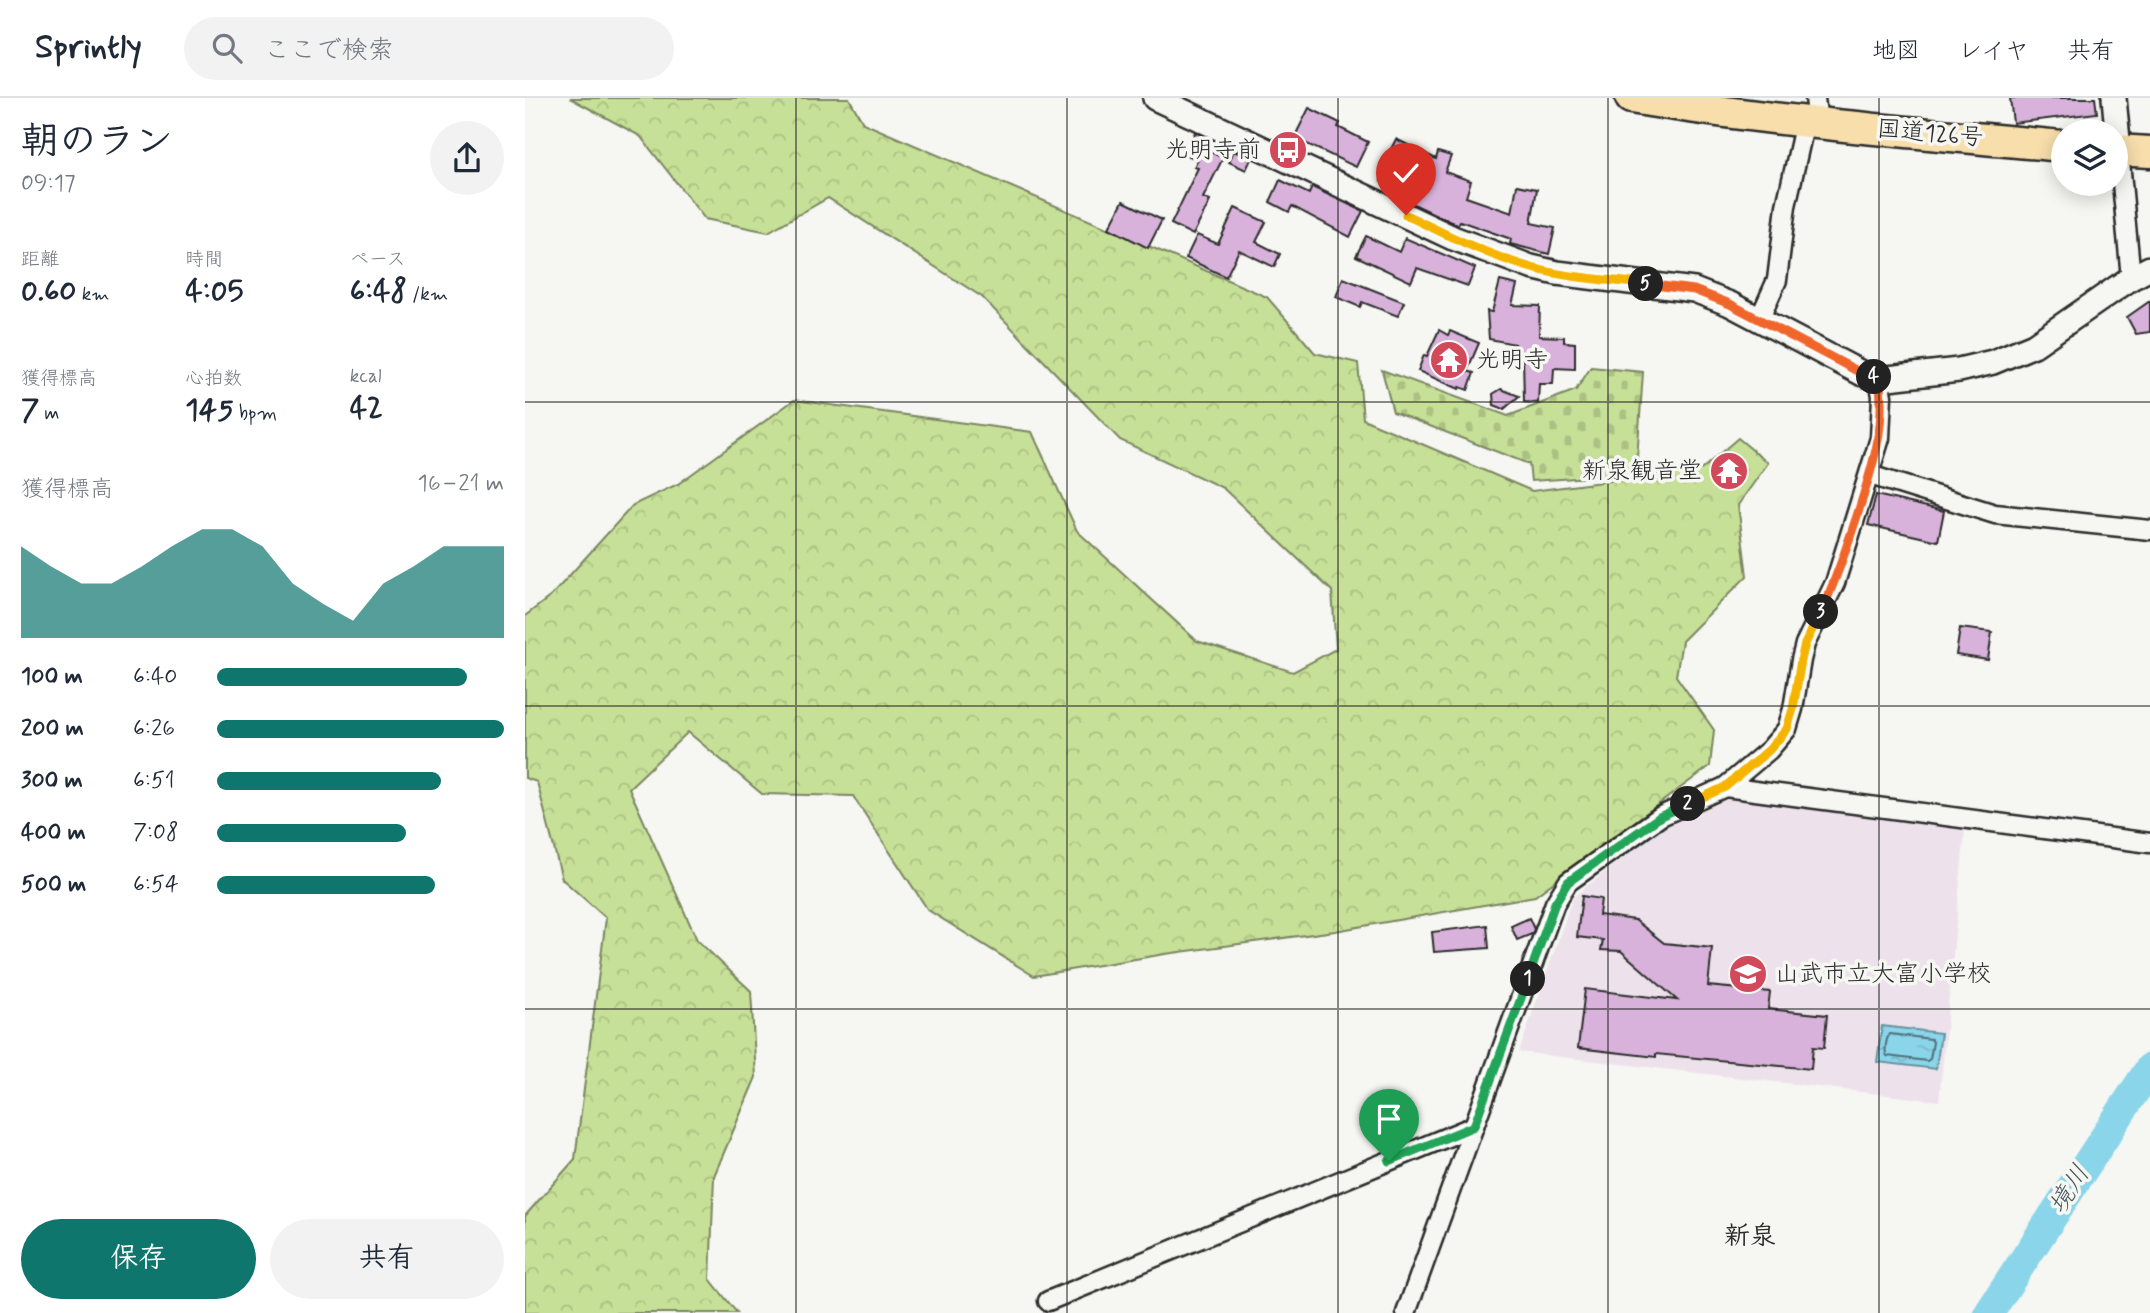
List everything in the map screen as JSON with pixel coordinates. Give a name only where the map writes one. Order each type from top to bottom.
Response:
[{"type":"highway","name":"国道126号","points":[[1631,98],[1703,110],[1813,114],[2051,144]]},
{"type":"highway","points":[[2128,151],[2150,152]]},
{"type":"street","points":[[1155,98],[1453,238],[1496,255],[1557,273],[1694,290],[1730,304],[1863,374],[1879,379],[1959,370],[2014,354],[2034,345],[2141,273],[2127,196]]},
{"type":"street","points":[[2114,98],[2116,119]]},
{"type":"street","points":[[1759,320],[1777,280],[1786,206],[1813,114]]},
{"type":"street","points":[[1406,1313],[1555,903],[1568,882],[1661,816],[1725,787],[1769,750],[1787,729],[1805,644],[1835,583],[1880,438],[1882,396],[1879,379]]},
{"type":"street","points":[[1870,475],[1995,514],[2150,530]]},
{"type":"street","points":[[1725,787],[2150,843]]},
{"type":"street","points":[[1048,1301],[1474,1126]]},
{"type":"shaded area","name":"山武市立大富小学校","points":[[1730,798],[1965,830],[1939,1101],[1519,1052],[1573,897],[1658,830]]},
{"type":"green space","points":[[570,98],[849,98],[863,123],[1267,297],[1315,353],[1358,363],[1363,419],[1532,491],[1702,469],[1738,438],[1768,463],[1738,505],[1747,576],[1682,641],[1676,676],[1714,730],[1710,766],[1535,896],[1335,931],[1165,954],[1034,976],[928,910],[853,796],[762,794],[688,732],[629,788],[697,940],[751,991],[756,1077],[714,1176],[710,1279],[737,1313],[525,1313],[525,1216],[575,1159],[606,918],[562,879],[537,782],[525,778],[525,616],[551,596],[633,505],[678,484],[794,400],[1032,432],[1077,531],[1197,641],[1293,672],[1336,649],[1332,591],[1223,488],[1120,440],[982,297],[828,198],[768,232],[705,219],[640,136]]},
{"type":"green space","points":[[1591,367],[1643,372],[1636,474],[1531,481],[1529,464],[1393,412],[1382,370],[1508,416],[1576,390]]},
{"type":"water","points":[[1882,1026],[1941,1033],[1936,1069],[1877,1062]]},
{"type":"building","points":[[2010,98],[2095,98],[2097,113],[2013,123]]},
{"type":"building","points":[[1309,108],[1340,123],[1338,127],[1368,142],[1356,167],[1294,138]]},
{"type":"building","points":[[1195,132],[1208,138],[1203,148],[1223,158],[1203,198],[1210,201],[1193,235],[1171,224],[1198,168],[1194,167],[1198,160],[1185,154]]},
{"type":"building","points":[[1396,139],[1436,159],[1438,152],[1451,156],[1445,172],[1471,181],[1466,197],[1512,213],[1517,185],[1537,189],[1531,223],[1555,228],[1549,254],[1510,244],[1511,239],[1460,221],[1458,225],[1407,201],[1409,195],[1381,181],[1392,159],[1387,157]]},
{"type":"building","points":[[1234,151],[1251,159],[1246,170],[1229,162]]},
{"type":"building","points":[[1280,180],[1309,194],[1312,187],[1363,211],[1350,237],[1292,206],[1289,212],[1270,202]]},
{"type":"building","points":[[1123,201],[1162,220],[1148,248],[1109,228]]},
{"type":"building","points":[[1235,208],[1266,222],[1256,242],[1280,254],[1274,267],[1239,250],[1226,277],[1186,258],[1197,235],[1218,244]]},
{"type":"building","points":[[1366,236],[1399,252],[1405,238],[1475,268],[1468,286],[1417,268],[1411,282],[1356,256]]},
{"type":"building","points":[[1343,278],[1404,302],[1398,316],[1362,302],[1360,307],[1336,297]]},
{"type":"building","points":[[1500,281],[1517,285],[1512,305],[1540,306],[1539,336],[1564,337],[1564,342],[1575,343],[1575,369],[1554,368],[1553,384],[1539,384],[1538,403],[1524,402],[1523,355],[1515,355],[1515,344],[1489,339],[1487,311],[1492,312]]},
{"type":"building","points":[[2150,301],[2150,332],[2136,334],[2127,317]]},
{"type":"building","name":"光明寺","points":[[1439,330],[1448,335],[1450,331],[1479,343],[1467,371],[1474,373],[1468,390],[1459,389],[1418,371]]},
{"type":"building","points":[[1501,389],[1519,396],[1504,409],[1494,405],[1493,394]]},
{"type":"building","name":"新泉観音堂","points":[[1729,458],[1741,473],[1727,483],[1715,468]]},
{"type":"building","points":[[1876,495],[1944,511],[1938,541],[1868,525]]},
{"type":"building","points":[[1960,628],[1992,632],[1988,660],[1956,655]]},
{"type":"building","points":[[1582,896],[1601,899],[1599,915],[1635,920],[1664,943],[1712,948],[1708,986],[1770,992],[1768,1009],[1827,1015],[1824,1048],[1813,1047],[1811,1069],[1578,1048],[1585,989],[1677,1000],[1621,951],[1601,950],[1603,940],[1577,937]]},
{"type":"building","points":[[1529,918],[1534,929],[1532,934],[1517,940],[1511,926]]},
{"type":"building","points":[[1487,925],[1489,948],[1434,952],[1432,932]]},
{"type":"waterway","name":"境川","points":[[1989,1313],[2150,1068]]},
{"type":"place","name":"光明寺前","points":[[1288,150]]},
{"type":"place","name":"光明寺","points":[[1449,360]]},
{"type":"place","name":"新泉観音堂","points":[[1729,471]]},
{"type":"place","name":"山武市立大富小学校","points":[[1748,974]]},
{"type":"district","name":"新泉","points":[[1750,1237]]},
{"type":"route","points":[[1389,1161],[1474,1126],[1555,903],[1568,882],[1661,816],[1725,787],[1769,750],[1787,729],[1805,644],[1835,583],[1870,475],[1880,438],[1882,396],[1879,379],[1863,374],[1730,304],[1694,290],[1557,273],[1531,267],[1453,238],[1406,215]]}]
